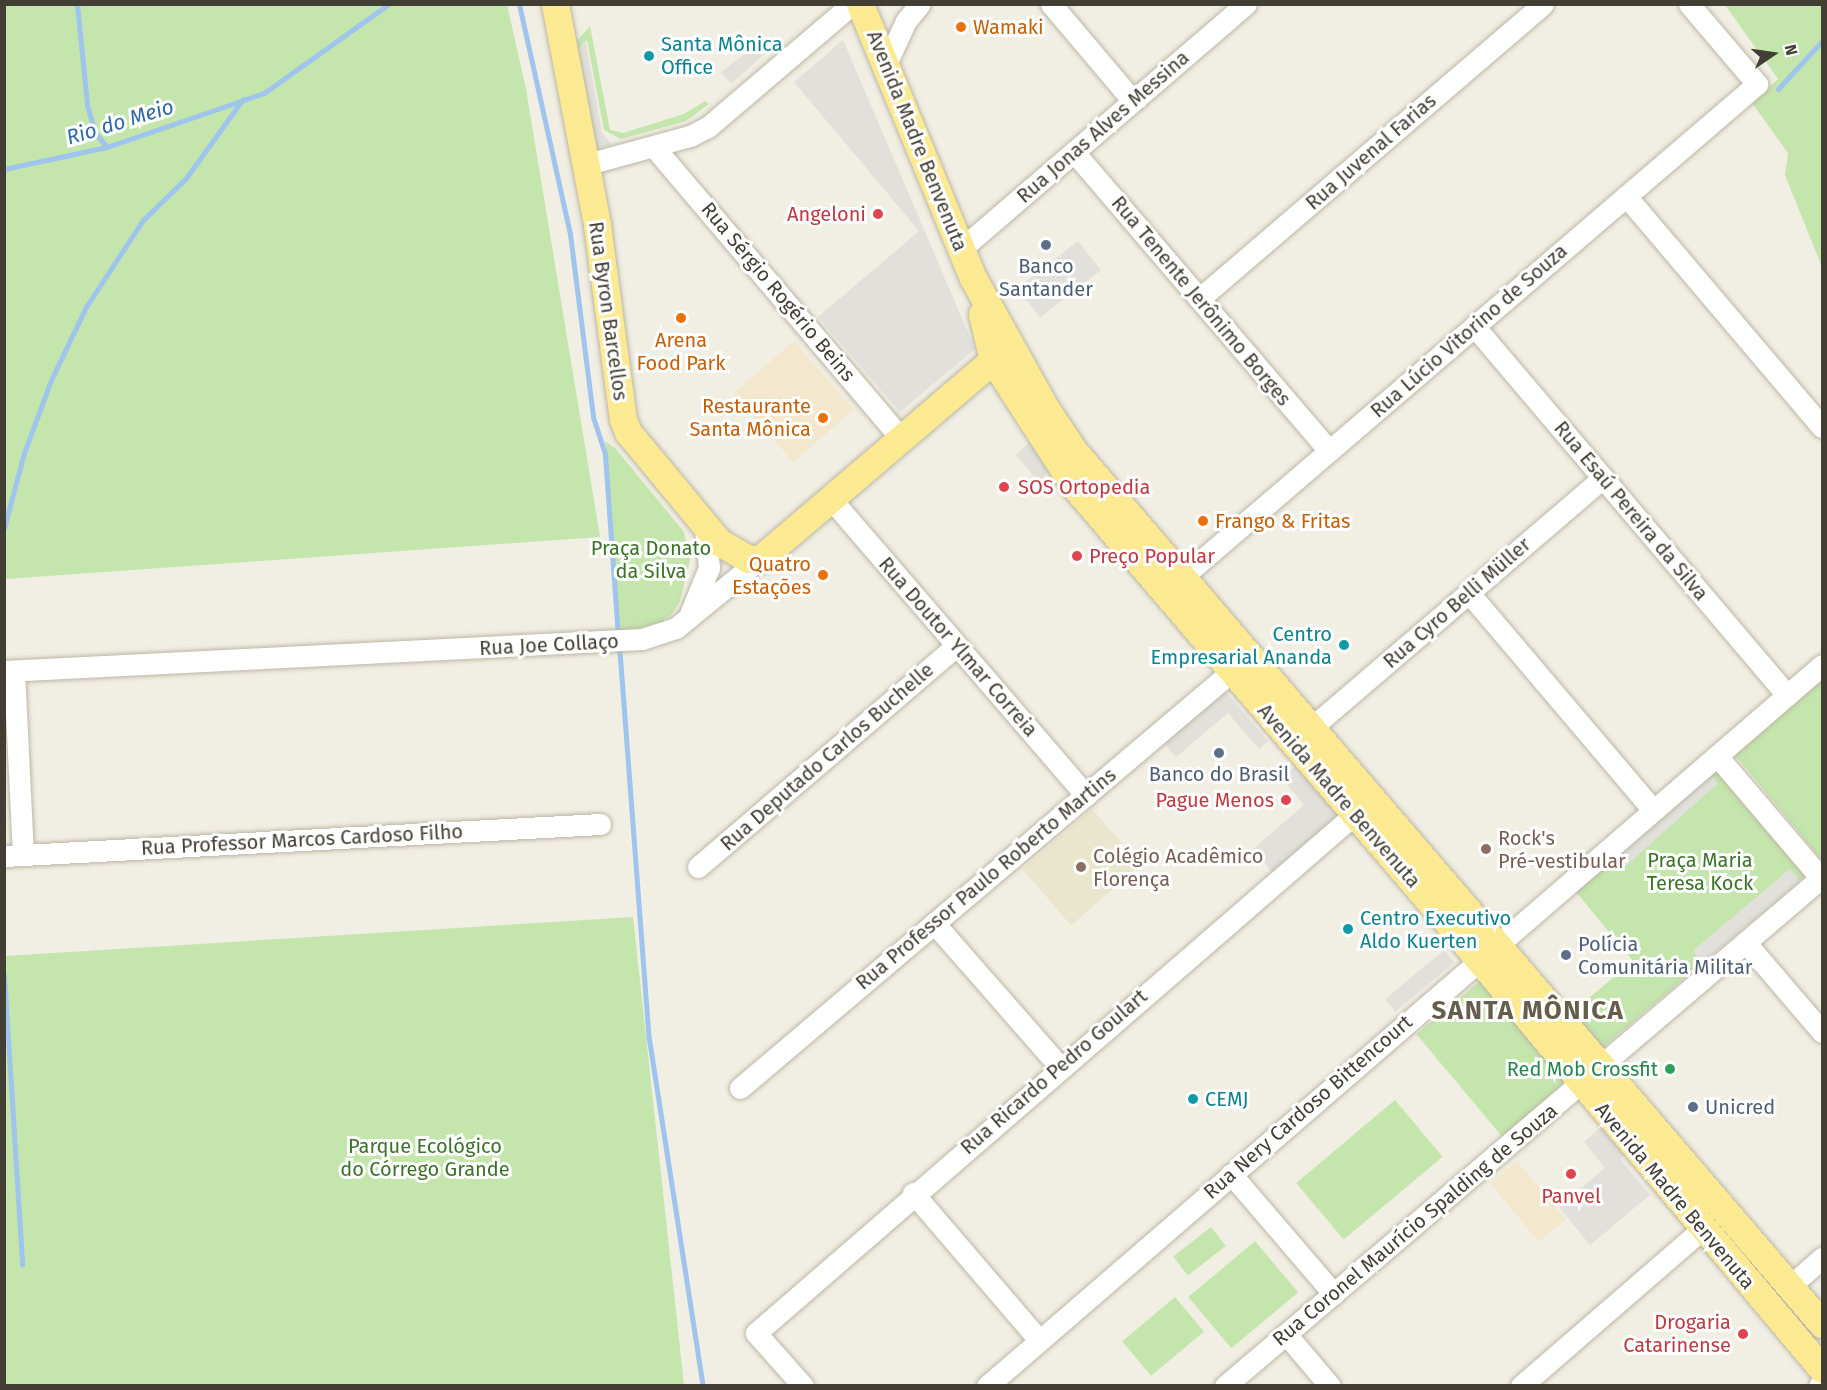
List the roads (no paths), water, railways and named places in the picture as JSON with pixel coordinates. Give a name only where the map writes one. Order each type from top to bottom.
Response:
[{"type":"main road","name":"Rua Byron Barcellos","points":[[555,4],[599,235],[623,419],[628,432],[705,526],[736,554],[760,559]]},
{"type":"main road","name":"Avenida Madre Benvenuta","points":[[860,4],[973,278],[1046,409],[1074,451],[1311,728],[1488,952],[1581,1084],[1822,1369]]},
{"type":"main road","name":"Avenida Madre Benvenuta","points":[[973,278],[993,360],[1075,487],[1355,814],[1602,1066],[1822,1324]]},
{"type":"main road","name":"Rua Joe Collaço","points":[[760,559],[993,360]]},
{"type":"street","points":[[584,165],[654,147],[708,127],[852,4]]},
{"type":"street","points":[[885,66],[906,21],[920,4]]},
{"type":"street","points":[[1051,4],[1133,101]]},
{"type":"street","name":"Rua Jonas Alves Messina","points":[[961,249],[1246,4]]},
{"type":"street","name":"Rua Juvenal Farias","points":[[1199,299],[1543,4]]},
{"type":"street","name":"Rua Lúcio Vitorino de Souza","points":[[1181,578],[1757,84],[1689,4]]},
{"type":"street","name":"Rua Sérgio Rogério Beins","points":[[654,147],[902,439]]},
{"type":"street","name":"Rua Tenente Jerônimo Borges","points":[[1074,152],[1329,451]]},
{"type":"street","points":[[1626,196],[1822,427]]},
{"type":"street","name":"Rua Esaú Pereira da Silva","points":[[1474,326],[1787,695]]},
{"type":"street","name":"Rua Cyro Belli Müller","points":[[1311,728],[1603,478]]},
{"type":"street","name":"Rua Doutor Ylmar Correia","points":[[831,500],[1086,795]]},
{"type":"street","points":[[688,620],[709,568],[705,526]]},
{"type":"street","name":"Rua Joe Collaço","points":[[9,671],[631,641],[666,633],[688,620],[760,559]]},
{"type":"street","points":[[1468,593],[1653,810]]},
{"type":"street","name":"Rua Deputado Carlos Buchelle","points":[[698,867],[956,646]]},
{"type":"street","name":"Rua Nery Cardoso Bittencourt","points":[[987,1386],[1822,665]]},
{"type":"street","name":"Rua Professor Paulo Roberto Martins","points":[[740,1088],[1232,670]]},
{"type":"street","points":[[9,671],[14,855]]},
{"type":"street","points":[[1717,756],[1822,878]]},
{"type":"street","name":"Rua Ricardo Pedro Goulart","points":[[803,1386],[756,1333],[913,1194],[1355,814]]},
{"type":"street","name":"Rua Professor Marcos Cardoso Filho","points":[[14,855],[600,824]]},
{"type":"street","name":"Rua Coronel Maurício Spalding de Souza","points":[[1225,1386],[1822,878]]},
{"type":"street","points":[[934,923],[1060,1067]]},
{"type":"street","points":[[1746,943],[1822,1032]]},
{"type":"street","points":[[1231,1174],[1334,1294]]},
{"type":"street","points":[[913,1194],[1039,1340]]},
{"type":"street","points":[[1521,1386],[1702,1229]]},
{"type":"street","points":[[1790,1286],[1822,1258]]},
{"type":"street","points":[[1286,1334],[1330,1386]]},
{"type":"street","points":[[1819,1386],[1822,1382]]},
{"type":"waterway","points":[[77,4],[87,105],[95,133],[107,147]]},
{"type":"waterway","name":"Rio do Meio","points":[[4,169],[107,147],[264,93],[389,4]]},
{"type":"waterway","points":[[519,4],[570,234],[593,417],[605,455],[618,635]]},
{"type":"waterway","points":[[1778,89],[1822,41]]},
{"type":"waterway","points":[[4,528],[24,453],[51,380],[86,307],[143,220],[186,178],[243,99]]},
{"type":"waterway","points":[[619,644],[649,1039],[703,1386]]},
{"type":"waterway","points":[[4,975],[22,1264]]},
{"type":"place","name":"Wamaki","points":[[961,27]]},
{"type":"place","name":"Santa Mônica Office","points":[[649,56]]},
{"type":"place","name":"Angeloni","points":[[878,214]]},
{"type":"place","name":"Banco Santander","points":[[1046,245]]},
{"type":"place","name":"Arena Food Park","points":[[681,318]]},
{"type":"place","name":"Restaurante Santa Mônica","points":[[823,418]]},
{"type":"place","name":"SOS Ortopedia","points":[[1004,487]]},
{"type":"place","name":"Frango & Fritas","points":[[1203,521]]},
{"type":"place","name":"Preço Popular","points":[[1077,556]]},
{"type":"place","name":"Quatro Estações","points":[[823,575]]},
{"type":"place","name":"Centro Empresarial Ananda","points":[[1344,645]]},
{"type":"place","name":"Banco do Brasil","points":[[1219,753]]},
{"type":"place","name":"Pague Menos","points":[[1286,800]]},
{"type":"place","name":"Rock's Pré-vestibular","points":[[1486,849]]},
{"type":"place","name":"Colégio Acadêmico Florença","points":[[1081,867]]},
{"type":"place","name":"Centro Executivo Aldo Kuerten","points":[[1348,929]]},
{"type":"place","name":"Polícia Comunitária Militar","points":[[1566,955]]},
{"type":"place","name":"Red Mob Crossfit","points":[[1670,1069]]},
{"type":"place","name":"CEMJ","points":[[1193,1099]]},
{"type":"place","name":"Unicred","points":[[1693,1107]]},
{"type":"place","name":"Panvel","points":[[1571,1174]]},
{"type":"place","name":"Drogaria Catarinense","points":[[1743,1334]]},
{"type":"district","name":"SANTA MÔNICA","points":[[1528,1011]]},
{"type":"park label","name":"Praça Donato da Silva","points":[[651,560]]},
{"type":"park label","name":"Praça Maria Teresa Kock","points":[[1700,872]]},
{"type":"park label","name":"Parque Ecológico do Córrego Grande","points":[[425,1158]]}]
